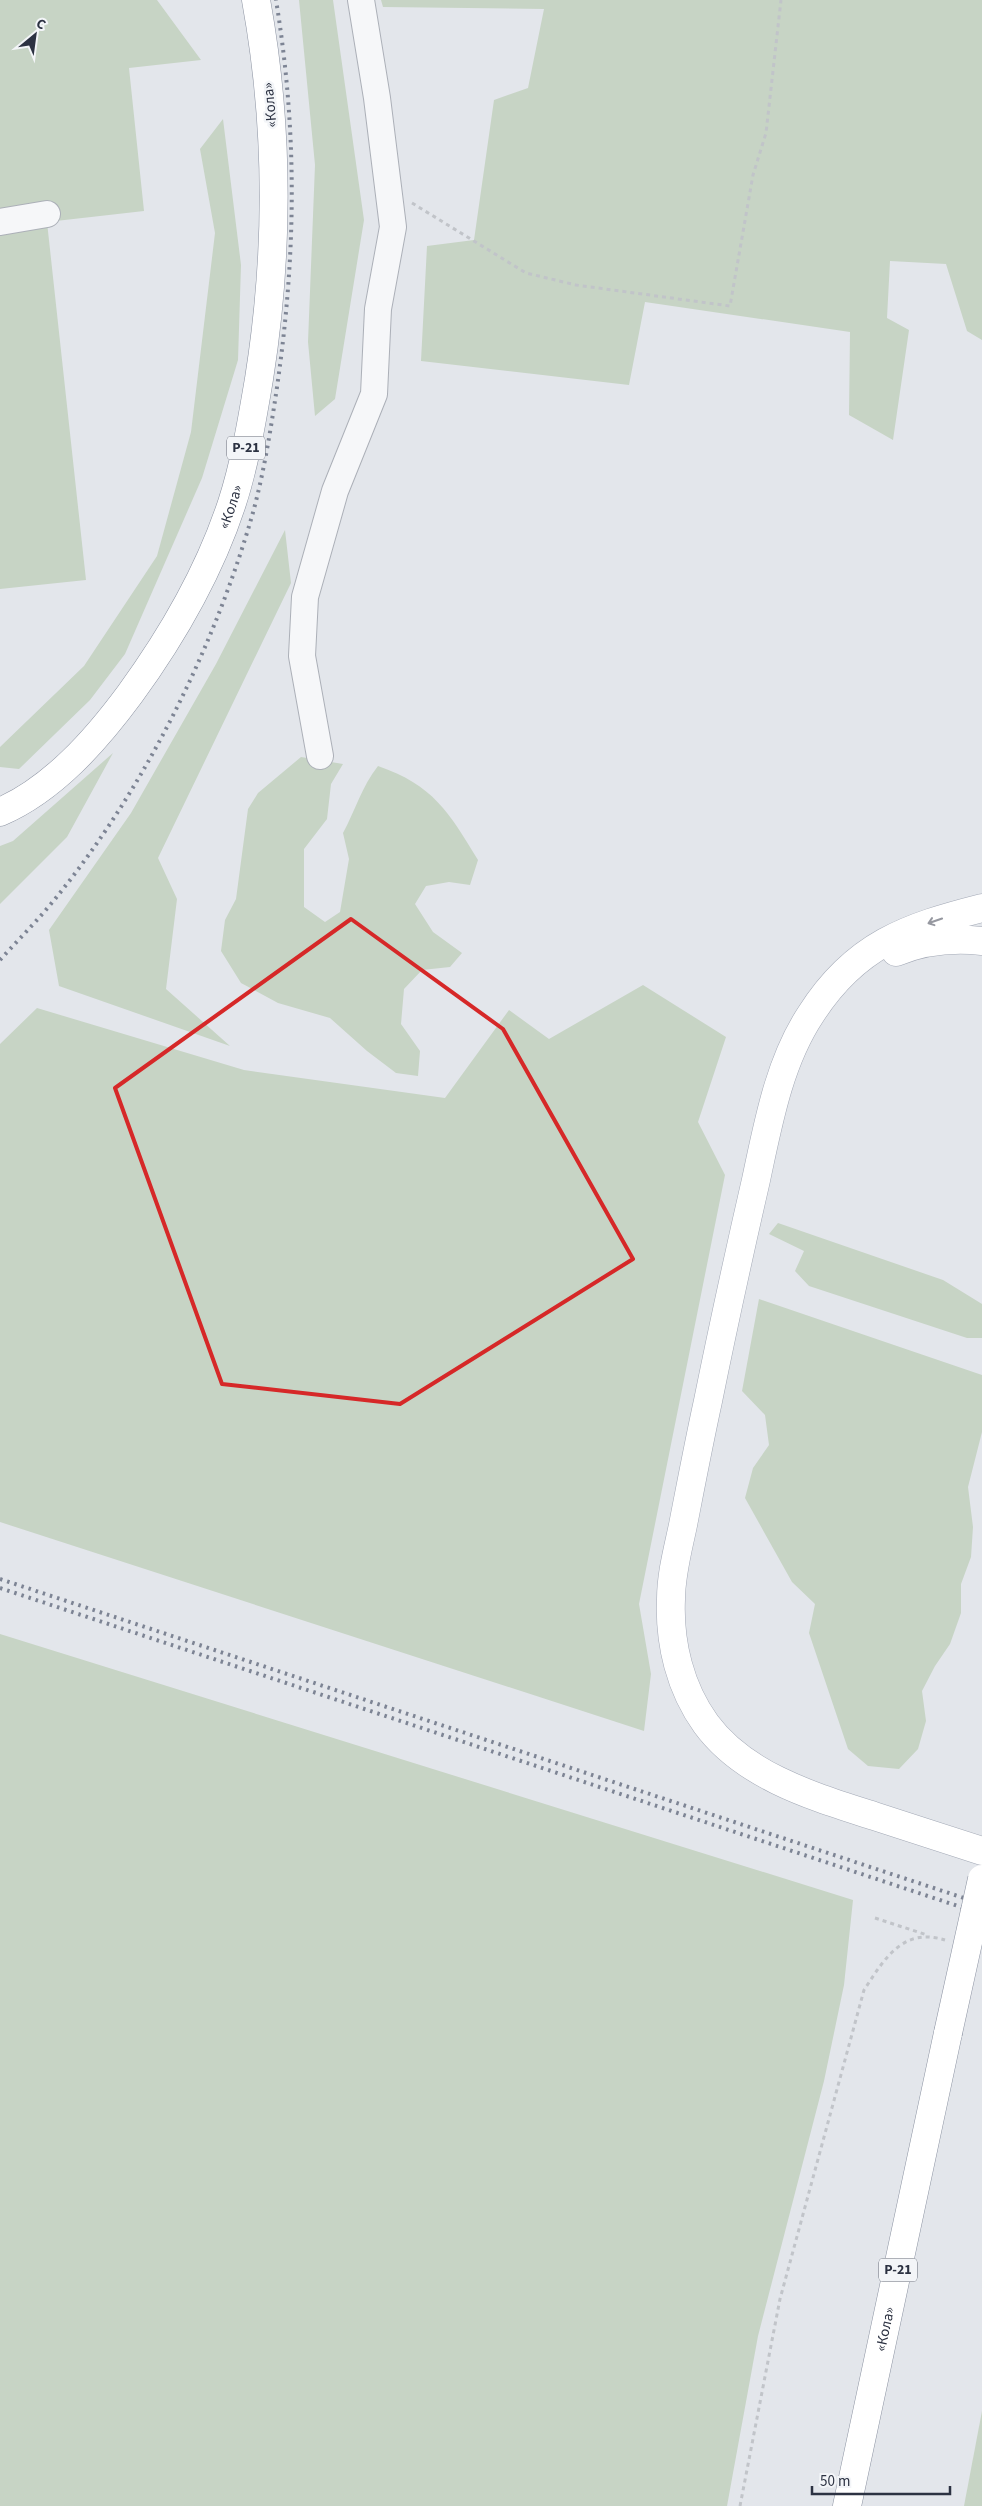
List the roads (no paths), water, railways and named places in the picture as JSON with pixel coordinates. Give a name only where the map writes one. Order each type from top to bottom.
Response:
[{"type":"main road","name":"«Кола»","points":[[0,812],[46,784],[84,750],[114,716],[178,624],[200,581],[232,502],[250,430],[265,340],[275,205],[274,145],[270,95],[256,0]]},
{"type":"main road","points":[[982,908],[919,926],[878,945],[860,957],[824,995],[801,1031],[771,1112],[747,1219],[672,1576],[671,1628],[675,1654],[682,1679],[707,1726],[728,1747],[754,1767],[783,1783],[820,1799],[982,1851]]},
{"type":"main road","points":[[824,995],[861,970],[909,947],[936,941],[982,941]]},
{"type":"main road","name":"«Кола»","points":[[847,2506],[982,1879]]},
{"type":"street","points":[[320,756],[302,656],[305,597],[335,491],[374,394],[378,309],[393,227],[377,98],[361,0]]},
{"type":"street","points":[[0,222],[47,214]]},
{"type":"railway","points":[[0,960],[52,903],[120,808],[148,762],[197,665],[218,616],[252,516],[263,471],[276,394],[283,344],[291,246],[291,148],[283,50],[276,0]]},
{"type":"railway","points":[[0,1579],[982,1904]]},
{"type":"railway","points":[[0,1588],[982,1914]]}]
